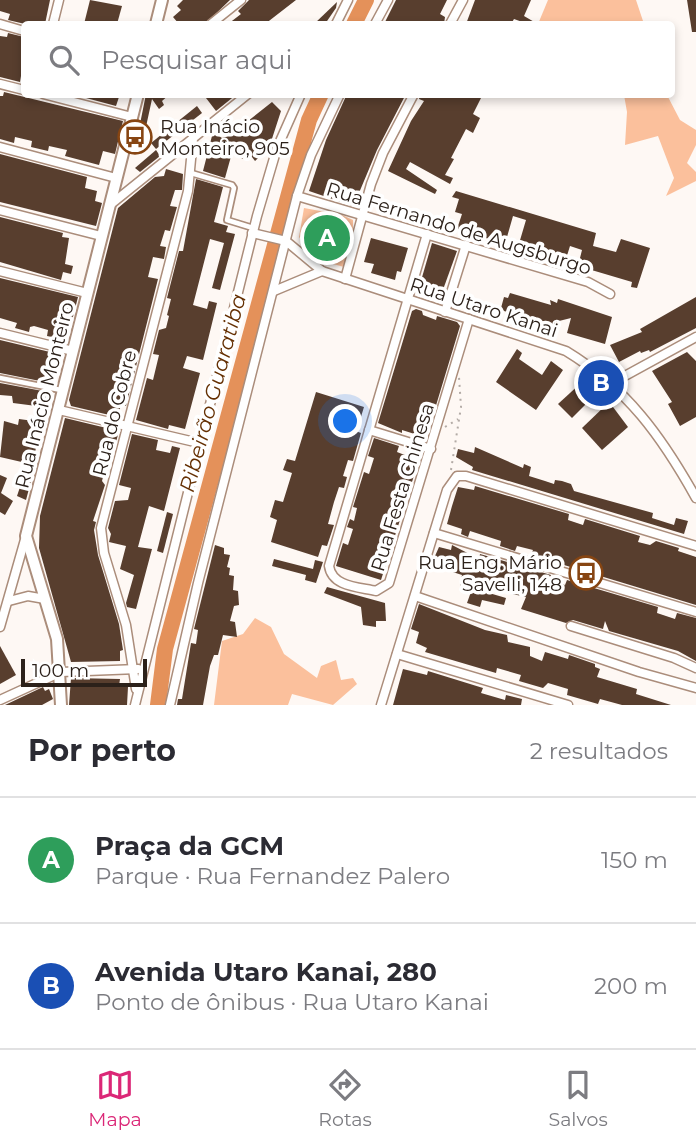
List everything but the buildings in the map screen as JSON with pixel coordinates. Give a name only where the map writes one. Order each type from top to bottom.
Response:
[{"type":"street","points":[[53,21],[59,0]]},
{"type":"street","points":[[157,21],[162,0]]},
{"type":"street","points":[[215,21],[241,0]]},
{"type":"street","points":[[338,21],[348,0]]},
{"type":"street","points":[[377,21],[388,0]]},
{"type":"street","points":[[452,21],[463,0]]},
{"type":"street","points":[[0,24],[21,30]]},
{"type":"street","points":[[0,84],[21,89]]},
{"type":"street","points":[[58,98],[132,117]]},
{"type":"street","name":"Rua Inácio Monteiro","points":[[26,536],[137,98]]},
{"type":"street","points":[[110,205],[243,98]]},
{"type":"street","points":[[0,700],[61,672],[138,669],[277,148],[299,98]]},
{"type":"street","points":[[170,705],[198,583],[274,291],[282,240],[311,155],[338,98]]},
{"type":"street","points":[[345,279],[362,215],[383,153],[412,98]]},
{"type":"street","name":"Rua do Cobre","points":[[135,705],[138,669],[101,537],[191,173],[193,138]]},
{"type":"street","points":[[0,147],[116,178]]},
{"type":"street","name":"Rua Fernando de Augsburgo","points":[[296,196],[588,282],[610,294]]},
{"type":"street","points":[[0,210],[101,236]]},
{"type":"street","points":[[255,232],[282,240]]},
{"type":"street","name":"Rua Festa Chinesa","points":[[427,234],[329,566],[334,579],[376,591],[389,583],[469,319]]},
{"type":"street","name":"Rua Utaro Kanai","points":[[282,240],[322,271],[566,351],[612,383],[648,421],[696,498]]},
{"type":"street","points":[[444,312],[466,245]]},
{"type":"street","points":[[0,271],[87,293]]},
{"type":"street","points":[[274,291],[322,271]]},
{"type":"street","points":[[0,333],[73,351]]},
{"type":"street","points":[[612,383],[696,337]]},
{"type":"street","points":[[59,410],[199,443]]},
{"type":"street","points":[[369,430],[431,449]]},
{"type":"street","points":[[381,705],[447,490],[457,476],[482,480],[696,545]]},
{"type":"street","points":[[433,533],[696,612]]},
{"type":"street","points":[[26,536],[57,639],[61,705]]},
{"type":"street","points":[[0,627],[26,536]]},
{"type":"street","points":[[9,601],[27,596],[45,599]]},
{"type":"street","points":[[415,596],[639,672],[696,688]]},
{"type":"street","points":[[571,626],[674,658],[696,668]]},
{"type":"street","points":[[397,654],[568,705]]},
{"type":"lane","points":[[191,173],[232,185],[234,188],[227,220],[255,232]]},
{"type":"lane","points":[[0,378],[64,391]]},
{"type":"path","points":[[453,371],[461,379],[459,418],[449,468],[457,476]]},
{"type":"path","points":[[435,436],[453,419],[459,418]]},
{"type":"shaded area","points":[[548,0],[636,0],[643,21],[539,21]]},
{"type":"shaded area","points":[[625,98],[669,98],[680,120],[696,130],[696,145],[687,163],[696,172],[696,181],[666,196],[674,178],[658,136],[625,145],[627,112]]},
{"type":"shaded area","points":[[304,208],[342,215],[353,220],[353,239],[344,267],[315,259],[299,237]]},
{"type":"shaded area","points":[[255,618],[271,627],[284,654],[317,678],[321,666],[336,660],[341,680],[353,678],[357,684],[333,705],[292,694],[288,705],[214,705],[222,641],[243,634]]},
{"type":"waterway","name":"Ribeirão Guaratiba","points":[[356,21],[366,0]]},
{"type":"waterway","name":"Ribeirão Guaratiba","points":[[158,705],[165,649],[309,120],[319,98]]},
{"type":"place","name":"Rua Inácio Monteiro, 905","points":[[135,137]]},
{"type":"place","name":"Praça da GCM","points":[[327,238]]},
{"type":"place","name":"Avenida Utaro Kanai, 280","points":[[601,383]]},
{"type":"place","name":"Rua Eng. Mário Savelli, 148","points":[[586,573]]}]
